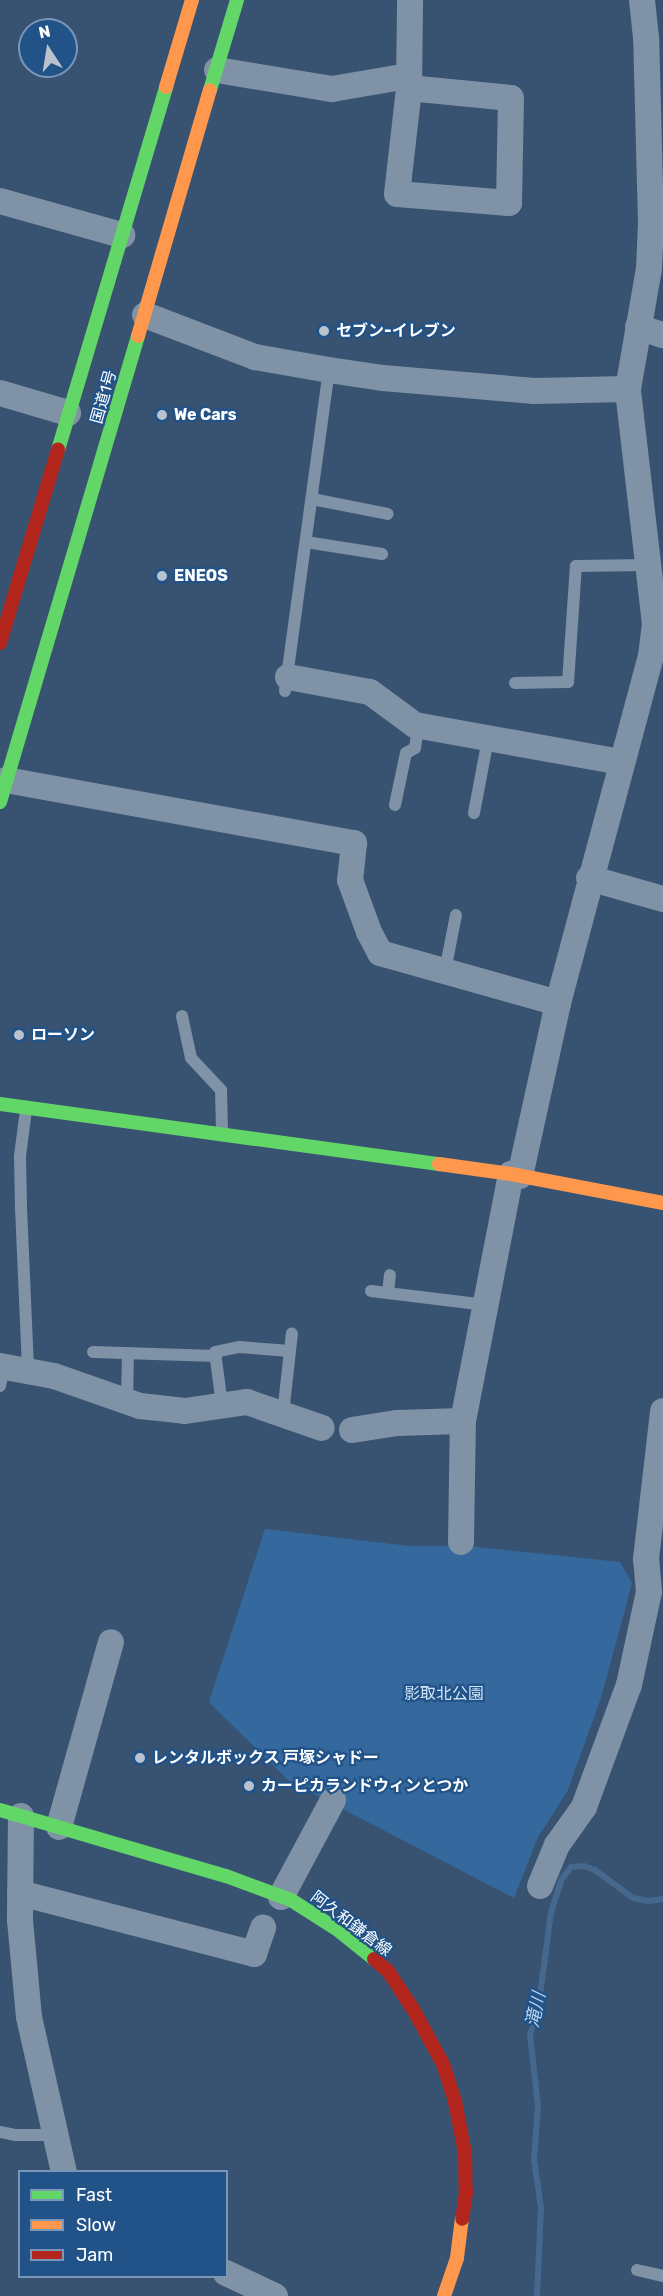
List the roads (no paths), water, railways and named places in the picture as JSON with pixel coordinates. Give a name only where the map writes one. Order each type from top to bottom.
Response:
[{"type":"main road","name":"国道1号","points":[[3,791],[237,0]]},
{"type":"main road","name":"国道1号","points":[[0,643],[122,236],[186,1]]},
{"type":"main road","points":[[0,1104],[516,1175],[663,1203]]},
{"type":"main road","name":"阿久和鎌倉線","points":[[10,1813],[226,1876],[291,1900],[338,1930],[388,1971],[419,2018],[443,2064],[455,2102],[465,2153],[466,2192],[457,2258],[444,2296]]},
{"type":"street","points":[[217,70],[332,89],[409,82],[511,98],[509,203],[397,194],[409,82],[410,0]]},
{"type":"street","points":[[461,1542],[463,1421],[486,1305],[558,1003],[651,656],[655,624],[628,389],[649,269],[651,223],[646,38],[642,0]]},
{"type":"street","points":[[0,201],[122,236]]},
{"type":"street","points":[[145,315],[255,357],[329,370],[383,378],[534,391],[628,389]]},
{"type":"street","points":[[638,327],[663,335]]},
{"type":"street","points":[[0,393],[68,413]]},
{"type":"street","points":[[286,684],[370,692],[418,726],[621,762]]},
{"type":"street","points":[[3,791],[354,843],[350,880],[364,923],[380,953],[558,1003]]},
{"type":"street","points":[[590,878],[663,899]]},
{"type":"street","points":[[8,1372],[140,1406],[185,1411],[247,1402],[322,1428]]},
{"type":"street","points":[[540,1886],[557,1845],[584,1807],[629,1685],[649,1592],[646,1559],[663,1411]]},
{"type":"street","points":[[352,1430],[398,1423],[463,1421]]},
{"type":"street","points":[[59,1827],[111,1642]]},
{"type":"street","points":[[281,1897],[333,1800]]},
{"type":"street","points":[[10,1813],[20,1893],[29,2017],[58,2135],[64,2170]]},
{"type":"street","points":[[20,1893],[254,1954],[262,1928]]},
{"type":"street","points":[[228,2274],[275,2296]]},
{"type":"lane","points":[[286,684],[329,370]]},
{"type":"lane","points":[[312,499],[388,514]]},
{"type":"lane","points":[[306,543],[382,554]]},
{"type":"lane","points":[[515,683],[568,682],[576,566],[647,565]]},
{"type":"lane","points":[[395,805],[406,753],[415,748],[418,726]]},
{"type":"lane","points":[[474,813],[488,739]]},
{"type":"lane","points":[[445,971],[456,915]]},
{"type":"lane","points":[[182,1016],[191,1058],[221,1090],[222,1134]]},
{"type":"lane","points":[[8,1372],[23,1292],[20,1156],[26,1106]]},
{"type":"lane","points":[[388,1293],[390,1275]]},
{"type":"lane","points":[[371,1291],[486,1305]]},
{"type":"lane","points":[[283,1414],[292,1333]]},
{"type":"lane","points":[[222,1405],[215,1352],[239,1347],[290,1351]]},
{"type":"lane","points":[[93,1352],[128,1355],[216,1356]]},
{"type":"lane","points":[[127,1401],[128,1355]]},
{"type":"lane","points":[[0,2132],[15,2135],[58,2135]]},
{"type":"lane","points":[[637,2270],[663,2276]]},
{"type":"waterway","name":"滝川","points":[[537,2296],[541,2208],[534,2159],[538,2106],[530,2035],[539,2003],[551,1912],[562,1879],[571,1867],[584,1866],[595,1870],[633,1898],[648,1901],[663,1899]]},
{"type":"place","name":"セブン-イレブン","points":[[324,331]]},
{"type":"place","name":"We Cars","points":[[162,415]]},
{"type":"place","name":"ENEOS","points":[[162,576]]},
{"type":"place","name":"ローソン","points":[[19,1035]]},
{"type":"place","name":"レンタルボックス 戸塚シャドー","points":[[140,1758]]},
{"type":"place","name":"カーピカランドウィンとつか","points":[[249,1786]]},
{"type":"park label","name":"影取北公園","points":[[444,1694]]}]
